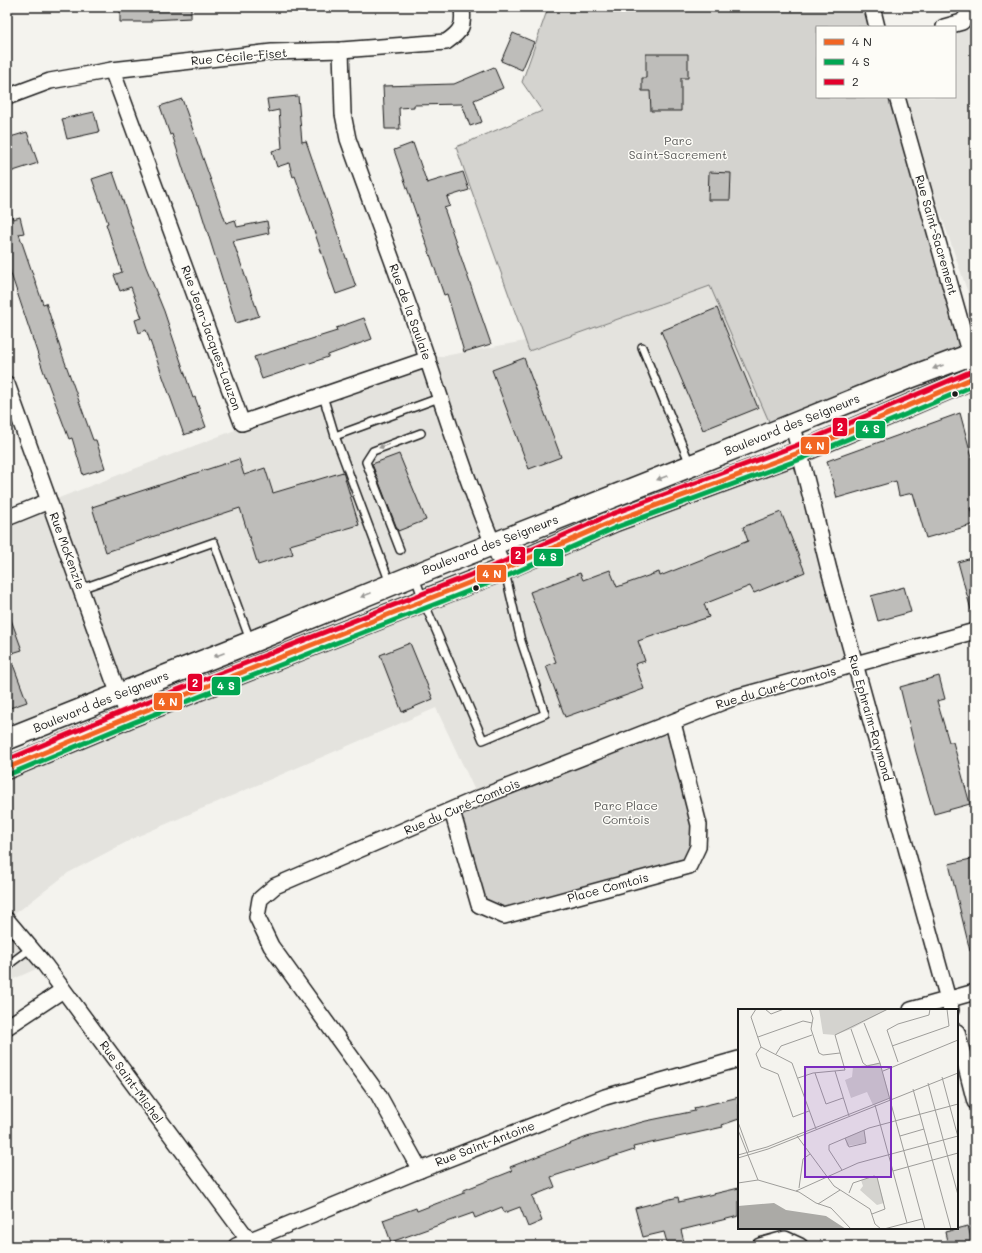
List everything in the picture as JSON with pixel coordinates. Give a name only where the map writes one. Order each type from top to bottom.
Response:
[{"type":"main road","name":"Boulevard des Seigneurs","points":[[7,739],[415,575],[793,426],[903,380],[973,360]]},
{"type":"main road","name":"Boulevard des Seigneurs","points":[[7,768],[129,717],[504,569],[614,522],[798,453],[975,376]]},
{"type":"street","points":[[872,7],[878,26]]},
{"type":"street","points":[[948,26],[962,22],[974,7]]},
{"type":"street","name":"Rue Cécile-Fiset","points":[[7,97],[50,81],[112,70],[272,52],[341,50],[446,42],[459,33],[463,14]]},
{"type":"street","name":"Rue de la Saulaie","points":[[341,50],[343,114],[348,139],[428,359],[439,398],[493,545],[504,569]]},
{"type":"street","name":"Rue Jean-Jacques-Lauzon","points":[[112,70],[242,423],[428,359]]},
{"type":"street","name":"Rue Saint-Sacrement","points":[[897,98],[973,360]]},
{"type":"street","name":"Rue McKenzie","points":[[7,384],[80,589],[129,717]]},
{"type":"street","name":"Rue Ephraim-Raymond","points":[[793,426],[798,453],[950,1005]]},
{"type":"street","points":[[7,518],[49,502]]},
{"type":"street","name":"Rue du Curé-Comtois","points":[[420,1170],[378,1094],[271,946],[257,917],[260,899],[275,886],[452,811],[479,798],[673,723],[733,698],[975,631]]},
{"type":"street","name":"Place Comtois","points":[[452,811],[479,905],[504,916],[689,866],[698,848],[699,825],[673,723]]},
{"type":"street","name":"Rue Saint-Michel","points":[[7,920],[31,948],[63,990],[246,1244]]},
{"type":"street","points":[[7,1027],[63,990]]},
{"type":"street","points":[[919,1009],[950,1005],[975,992]]},
{"type":"street","points":[[958,1036],[975,1102]]},
{"type":"street","name":"Rue Saint-Antoine","points":[[246,1244],[420,1170],[605,1097],[738,1059]]},
{"type":"street","points":[[760,1246],[785,1238],[800,1246]]},
{"type":"lane","points":[[642,347],[690,466]]},
{"type":"lane","points":[[323,396],[335,436],[391,585]]},
{"type":"lane","points":[[335,436],[439,398]]},
{"type":"lane","points":[[400,550],[366,462],[373,451],[420,433]]},
{"type":"lane","points":[[80,589],[214,542],[251,642]]},
{"type":"lane","points":[[415,575],[423,600],[483,740],[545,714],[521,641],[504,569]]},
{"type":"lane","points":[[7,970],[12,962],[31,948]]},
{"type":"shaded area","points":[[962,22],[975,40],[975,313],[900,98],[956,98],[956,26]]},
{"type":"shaded area","points":[[710,286],[774,433],[7,731],[7,518],[243,427],[428,359],[525,341],[530,351]]},
{"type":"shaded area","points":[[798,453],[856,665],[733,698],[477,795],[436,708],[136,837],[68,873],[7,920],[7,770]]},
{"type":"shaded area","points":[[7,920],[45,965],[7,982]]},
{"type":"green space","name":"Parc Saint-Sacrement","points":[[872,7],[877,26],[816,26],[816,98],[897,98],[970,355],[774,433],[710,286],[529,351],[456,147],[542,111],[522,82],[548,8]]},
{"type":"green space","name":"Parc Place Comtois","points":[[673,723],[699,825],[689,866],[504,916],[479,905],[452,811]]},
{"type":"building","points":[[120,7],[191,7],[191,18],[151,20],[151,22],[120,22]]},
{"type":"building","points":[[513,33],[534,42],[522,70],[501,61]]},
{"type":"building","points":[[646,54],[688,54],[688,78],[681,78],[681,111],[651,111],[650,91],[642,91],[642,78],[646,78]]},
{"type":"building","points":[[494,67],[503,88],[474,100],[482,122],[470,126],[462,104],[414,105],[414,107],[399,108],[400,129],[385,129],[383,86],[454,84]]},
{"type":"building","points":[[298,96],[302,142],[306,141],[356,287],[336,294],[295,176],[293,177],[289,163],[277,167],[272,151],[282,148],[279,110],[269,112],[267,99]]},
{"type":"building","points":[[182,99],[226,223],[235,220],[237,227],[267,221],[269,233],[233,241],[259,316],[236,323],[199,205],[197,205],[186,178],[172,134],[170,135],[160,106]]},
{"type":"building","points":[[94,112],[99,132],[67,139],[62,119]]},
{"type":"building","points":[[27,132],[38,163],[7,173],[7,138]]},
{"type":"building","points":[[413,143],[427,183],[463,172],[469,190],[447,197],[450,206],[444,208],[491,344],[464,352],[447,294],[444,295],[394,150]]},
{"type":"building","points":[[113,172],[146,267],[164,311],[193,398],[195,397],[206,427],[184,435],[146,330],[139,333],[135,320],[142,318],[131,287],[120,291],[114,275],[122,272],[106,224],[108,223],[92,179]]},
{"type":"building","points":[[709,172],[731,173],[730,200],[708,200]]},
{"type":"building","points":[[9,206],[13,219],[20,217],[24,233],[19,234],[43,304],[46,303],[61,351],[93,440],[96,440],[105,468],[83,475],[72,438],[69,439],[43,370],[7,262],[7,207]]},
{"type":"building","points":[[717,308],[758,408],[703,430],[661,331]]},
{"type":"building","points":[[364,318],[372,339],[328,355],[328,357],[262,379],[254,357],[337,331],[336,328]]},
{"type":"building","points":[[524,358],[561,457],[529,469],[492,370]]},
{"type":"building","points":[[960,413],[975,469],[975,507],[970,508],[975,524],[926,538],[913,493],[899,496],[896,481],[837,498],[827,461]]},
{"type":"building","points":[[399,454],[426,520],[398,531],[372,464]]},
{"type":"building","points":[[239,459],[244,475],[265,468],[273,493],[343,472],[359,525],[290,545],[293,554],[258,565],[240,508],[106,552],[92,507]]},
{"type":"building","points":[[781,512],[805,572],[754,593],[750,586],[704,604],[709,617],[638,641],[645,661],[635,664],[644,689],[565,717],[546,666],[556,662],[530,592],[580,573],[583,580],[610,570],[617,587],[659,572],[660,576],[748,541],[743,527]]},
{"type":"building","points":[[975,557],[975,609],[971,610],[958,562]]},
{"type":"building","points":[[904,587],[911,612],[878,621],[871,596]]},
{"type":"building","points":[[7,614],[9,614],[22,650],[9,654],[27,702],[7,709]]},
{"type":"building","points":[[410,643],[433,699],[402,712],[380,655]]},
{"type":"building","points":[[939,676],[945,699],[937,701],[949,742],[953,742],[970,804],[934,814],[916,752],[900,687]]},
{"type":"building","points":[[975,858],[975,951],[970,951],[949,864]]},
{"type":"building","points":[[738,1097],[738,1119],[722,1125],[723,1127],[633,1147],[634,1150],[551,1177],[555,1187],[532,1196],[542,1221],[528,1227],[520,1207],[504,1213],[502,1207],[475,1218],[473,1213],[391,1242],[383,1220],[416,1208],[417,1211],[464,1193],[464,1190],[512,1171],[510,1167],[587,1137],[646,1121],[695,1111],[694,1108]]},
{"type":"building","points":[[738,1188],[738,1216],[681,1230],[684,1242],[668,1246],[664,1232],[643,1237],[635,1208],[678,1197],[679,1202]]},
{"type":"building","points":[[968,1226],[973,1246],[948,1246],[945,1232]]},
{"type":"transit line","name":"2","points":[[7,760],[126,710],[501,563],[612,514],[795,446],[972,371]]},
{"type":"transit line","points":[[7,768],[129,717],[504,569],[614,521],[798,453],[975,377]]},
{"type":"transit line","points":[[10,774],[132,723],[507,576],[617,527],[801,459],[975,385]]}]
